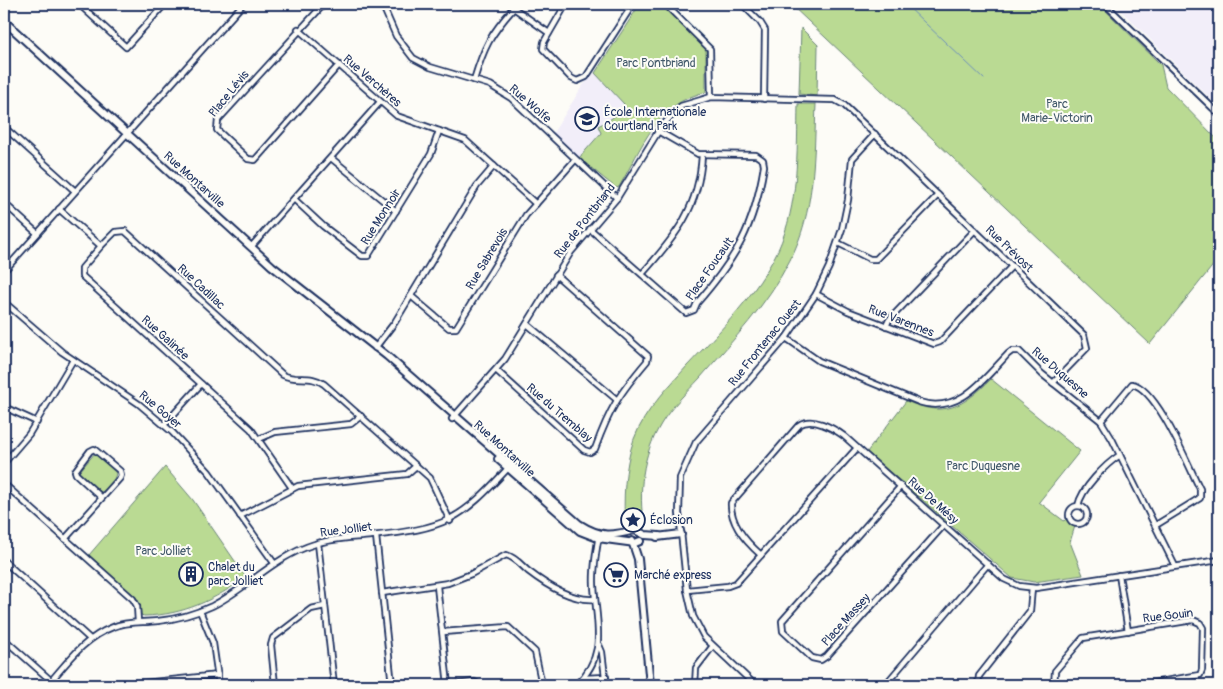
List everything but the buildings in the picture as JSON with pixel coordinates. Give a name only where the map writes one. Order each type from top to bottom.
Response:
[{"type":"street","points":[[78,4],[126,47],[165,4]]},
{"type":"street","points":[[4,271],[243,4]]},
{"type":"street","points":[[298,29],[324,4]]},
{"type":"street","name":"Rue Wolfe","points":[[382,4],[396,36],[413,58],[430,68],[490,85],[511,98],[617,198]]},
{"type":"street","points":[[508,4],[549,33]]},
{"type":"street","points":[[566,4],[543,44],[544,52],[571,78],[577,81],[586,77],[633,4]]},
{"type":"street","points":[[665,4],[710,50],[711,97]]},
{"type":"street","points":[[742,4],[759,20],[765,30],[764,98]]},
{"type":"street","points":[[1105,4],[1219,114]]},
{"type":"street","points":[[474,80],[484,47],[494,31],[514,9]]},
{"type":"street","name":"Rue Montarville","points":[[4,21],[284,277],[374,348],[454,417],[574,527],[599,536],[631,541],[681,534]]},
{"type":"street","name":"Place Lévis","points":[[298,29],[216,123],[218,132],[246,158],[251,160],[257,158],[339,65]]},
{"type":"street","name":"Rue Verchères","points":[[298,29],[380,102],[402,119],[466,140],[536,204]]},
{"type":"street","name":"Rue de Pontbriand","points":[[454,417],[496,370],[571,252],[617,198],[658,131],[681,106],[711,97],[838,101],[875,134]]},
{"type":"street","points":[[251,247],[380,102]]},
{"type":"street","points":[[4,126],[75,191]]},
{"type":"street","name":"Rue Monnoir","points":[[294,200],[323,226],[364,256],[371,253],[431,154],[439,131]]},
{"type":"street","name":"Place Foucault","points":[[590,230],[684,312],[691,312],[720,276],[748,230],[761,186],[763,160],[756,155],[702,155],[658,131]]},
{"type":"street","name":"Rue Prévost","points":[[875,134],[1087,340],[1085,351],[1053,382]]},
{"type":"street","name":"Rue Frontenac Ouest","points":[[755,685],[712,647],[696,624],[686,590],[678,488],[690,450],[786,338],[816,294],[838,243],[848,200],[852,159],[875,134]]},
{"type":"street","points":[[642,274],[668,244],[689,212],[697,188],[702,155]]},
{"type":"street","points":[[331,158],[396,211]]},
{"type":"street","name":"Rue Sabrevois","points":[[411,296],[448,327],[456,328],[517,228],[575,160]]},
{"type":"street","points":[[374,348],[395,322],[477,186],[494,166]]},
{"type":"street","points":[[838,243],[870,259],[876,259],[938,195]]},
{"type":"street","points":[[4,203],[37,233]]},
{"type":"street","points":[[59,209],[101,246]]},
{"type":"street","points":[[886,326],[889,320],[975,230]]},
{"type":"street","name":"Rue Cadillac","points":[[101,246],[116,231],[125,231],[281,374],[288,378],[309,377],[321,381],[361,416]]},
{"type":"street","name":"Rue Galinée","points":[[101,246],[82,268],[82,276],[259,439],[292,488]]},
{"type":"street","name":"Rue Varennes","points":[[816,294],[845,309],[886,326],[930,344],[937,344],[1012,266]]},
{"type":"street","name":"Rue du Tremblay","points":[[496,370],[587,452],[596,447],[603,425],[616,399],[647,361],[647,354],[556,274]]},
{"type":"street","name":"Rue Goyer","points":[[4,302],[73,360],[139,404],[164,425],[209,472],[274,564]]},
{"type":"street","points":[[527,324],[616,399]]},
{"type":"street","name":"Rue Duquesne","points":[[786,338],[819,361],[928,405],[949,404],[967,395],[1008,354],[1015,350],[1101,421],[1156,525],[1175,566]]},
{"type":"street","points":[[4,462],[37,422],[73,360]]},
{"type":"street","points":[[164,425],[201,384]]},
{"type":"street","points":[[1101,421],[1132,384],[1139,386],[1155,400],[1200,489],[1200,498],[1156,525]]},
{"type":"street","points":[[4,407],[37,422]]},
{"type":"street","points":[[259,439],[272,432],[351,424],[361,416],[432,481],[450,521]]},
{"type":"street","name":"Rue De Mésy","points":[[761,555],[742,534],[734,517],[731,502],[799,425],[809,422],[841,433],[1011,583],[1032,588],[1219,560]]},
{"type":"street","points":[[686,590],[733,584],[857,448]]},
{"type":"street","points":[[65,539],[102,498],[122,475],[120,471],[94,449],[90,451],[75,470],[76,474],[102,498]]},
{"type":"street","points":[[1078,506],[1079,499],[1103,468],[1120,455]]},
{"type":"street","points":[[240,516],[292,488],[407,474],[416,466]]},
{"type":"street","name":"Rue Jolliet","points":[[51,681],[90,639],[116,626],[174,619],[200,611],[233,593],[296,551],[318,543],[419,530],[450,521],[472,505],[509,467]]},
{"type":"street","points":[[4,484],[134,599],[137,605],[138,622]]},
{"type":"street","name":"Place Massey","points":[[901,486],[782,621],[783,632],[812,658],[821,660],[827,656],[944,524]]},
{"type":"street","points":[[1078,506],[1086,510],[1088,516],[1085,521],[1079,524],[1074,522],[1069,515],[1073,508],[1078,506]]},
{"type":"street","points":[[633,531],[629,536],[638,559]]},
{"type":"street","name":"Rue Montarville","points":[[599,536],[620,536],[633,531],[659,536]]},
{"type":"street","points":[[640,533],[638,559],[650,685]]},
{"type":"street","points":[[376,536],[392,685]]},
{"type":"street","points":[[599,536],[594,568],[595,599],[599,645],[602,652],[606,685]]},
{"type":"street","points":[[318,543],[334,685]]},
{"type":"street","points":[[382,593],[437,586],[465,577],[502,556],[508,555],[554,588],[581,598],[595,599]]},
{"type":"street","points":[[4,561],[90,639]]},
{"type":"street","points":[[885,685],[988,564]]},
{"type":"street","points":[[1119,575],[1128,631]]},
{"type":"street","points":[[437,586],[448,685],[474,682],[482,685]]},
{"type":"street","points":[[978,685],[979,676],[1030,611],[1032,588]]},
{"type":"street","points":[[275,685],[271,645],[273,638],[311,609],[326,606]]},
{"type":"street","points":[[200,611],[213,643],[219,685]]},
{"type":"street","name":"Rue Gouin","points":[[1054,685],[1056,670],[1080,640],[1195,620],[1203,626],[1202,670],[1200,675],[1142,685]]},
{"type":"street","points":[[443,632],[508,627],[535,652],[542,685]]},
{"type":"street","points":[[4,639],[56,685]]},
{"type":"street","points":[[576,685],[584,678],[593,662],[599,645]]},
{"type":"street","points":[[695,685],[696,668],[712,647]]},
{"type":"street","points":[[126,685],[218,675]]},
{"type":"street","points":[[584,678],[606,677]]},
{"type":"shaded area","points":[[1114,4],[1219,4],[1219,107]]},
{"type":"shaded area","name":"École Internationale Courtland Park","points":[[595,73],[625,105],[579,158],[553,133],[583,85]]},
{"type":"green space","name":"Parc Pontbriand","points":[[640,4],[660,4],[706,49],[706,92],[689,98],[663,116],[644,142],[619,187],[616,188],[579,158],[601,133],[598,126],[617,114],[624,104],[595,73]]},
{"type":"green space","name":"Parc Marie-Victorin","points":[[790,4],[1099,4],[1161,65],[1166,87],[1219,141],[1219,258],[1150,344]]},
{"type":"green space","points":[[801,28],[818,45],[817,96],[799,94]]},
{"type":"green space","points":[[798,104],[816,104],[812,184],[809,204],[798,242],[781,276],[749,322],[674,406],[661,424],[649,449],[643,474],[641,500],[644,527],[632,526],[625,529],[624,495],[626,472],[634,439],[639,428],[650,409],[664,392],[749,297],[778,250],[785,233],[796,178]]},
{"type":"green space","name":"Parc Duquesne","points":[[991,379],[1080,451],[1039,502],[1064,521],[1067,518],[1075,526],[1070,542],[1083,575],[1034,582],[1012,578],[867,452],[906,401],[932,409],[953,407],[971,397]]},
{"type":"green space","points":[[95,453],[116,473],[111,484],[101,492],[79,472]]},
{"type":"green space","name":"Parc Jolliet","points":[[165,467],[193,500],[246,577],[222,593],[198,605],[172,613],[144,616],[141,615],[140,604],[136,597],[89,555]]},
{"type":"waterway","points":[[905,4],[984,79]]},
{"type":"place","name":"École Internationale Courtland Park","points":[[587,119]]},
{"type":"place","name":"Éclosion","points":[[633,520]]},
{"type":"place","name":"Chalet du parc Jolliet","points":[[191,574]]},
{"type":"place","name":"Marché express","points":[[616,575]]}]
